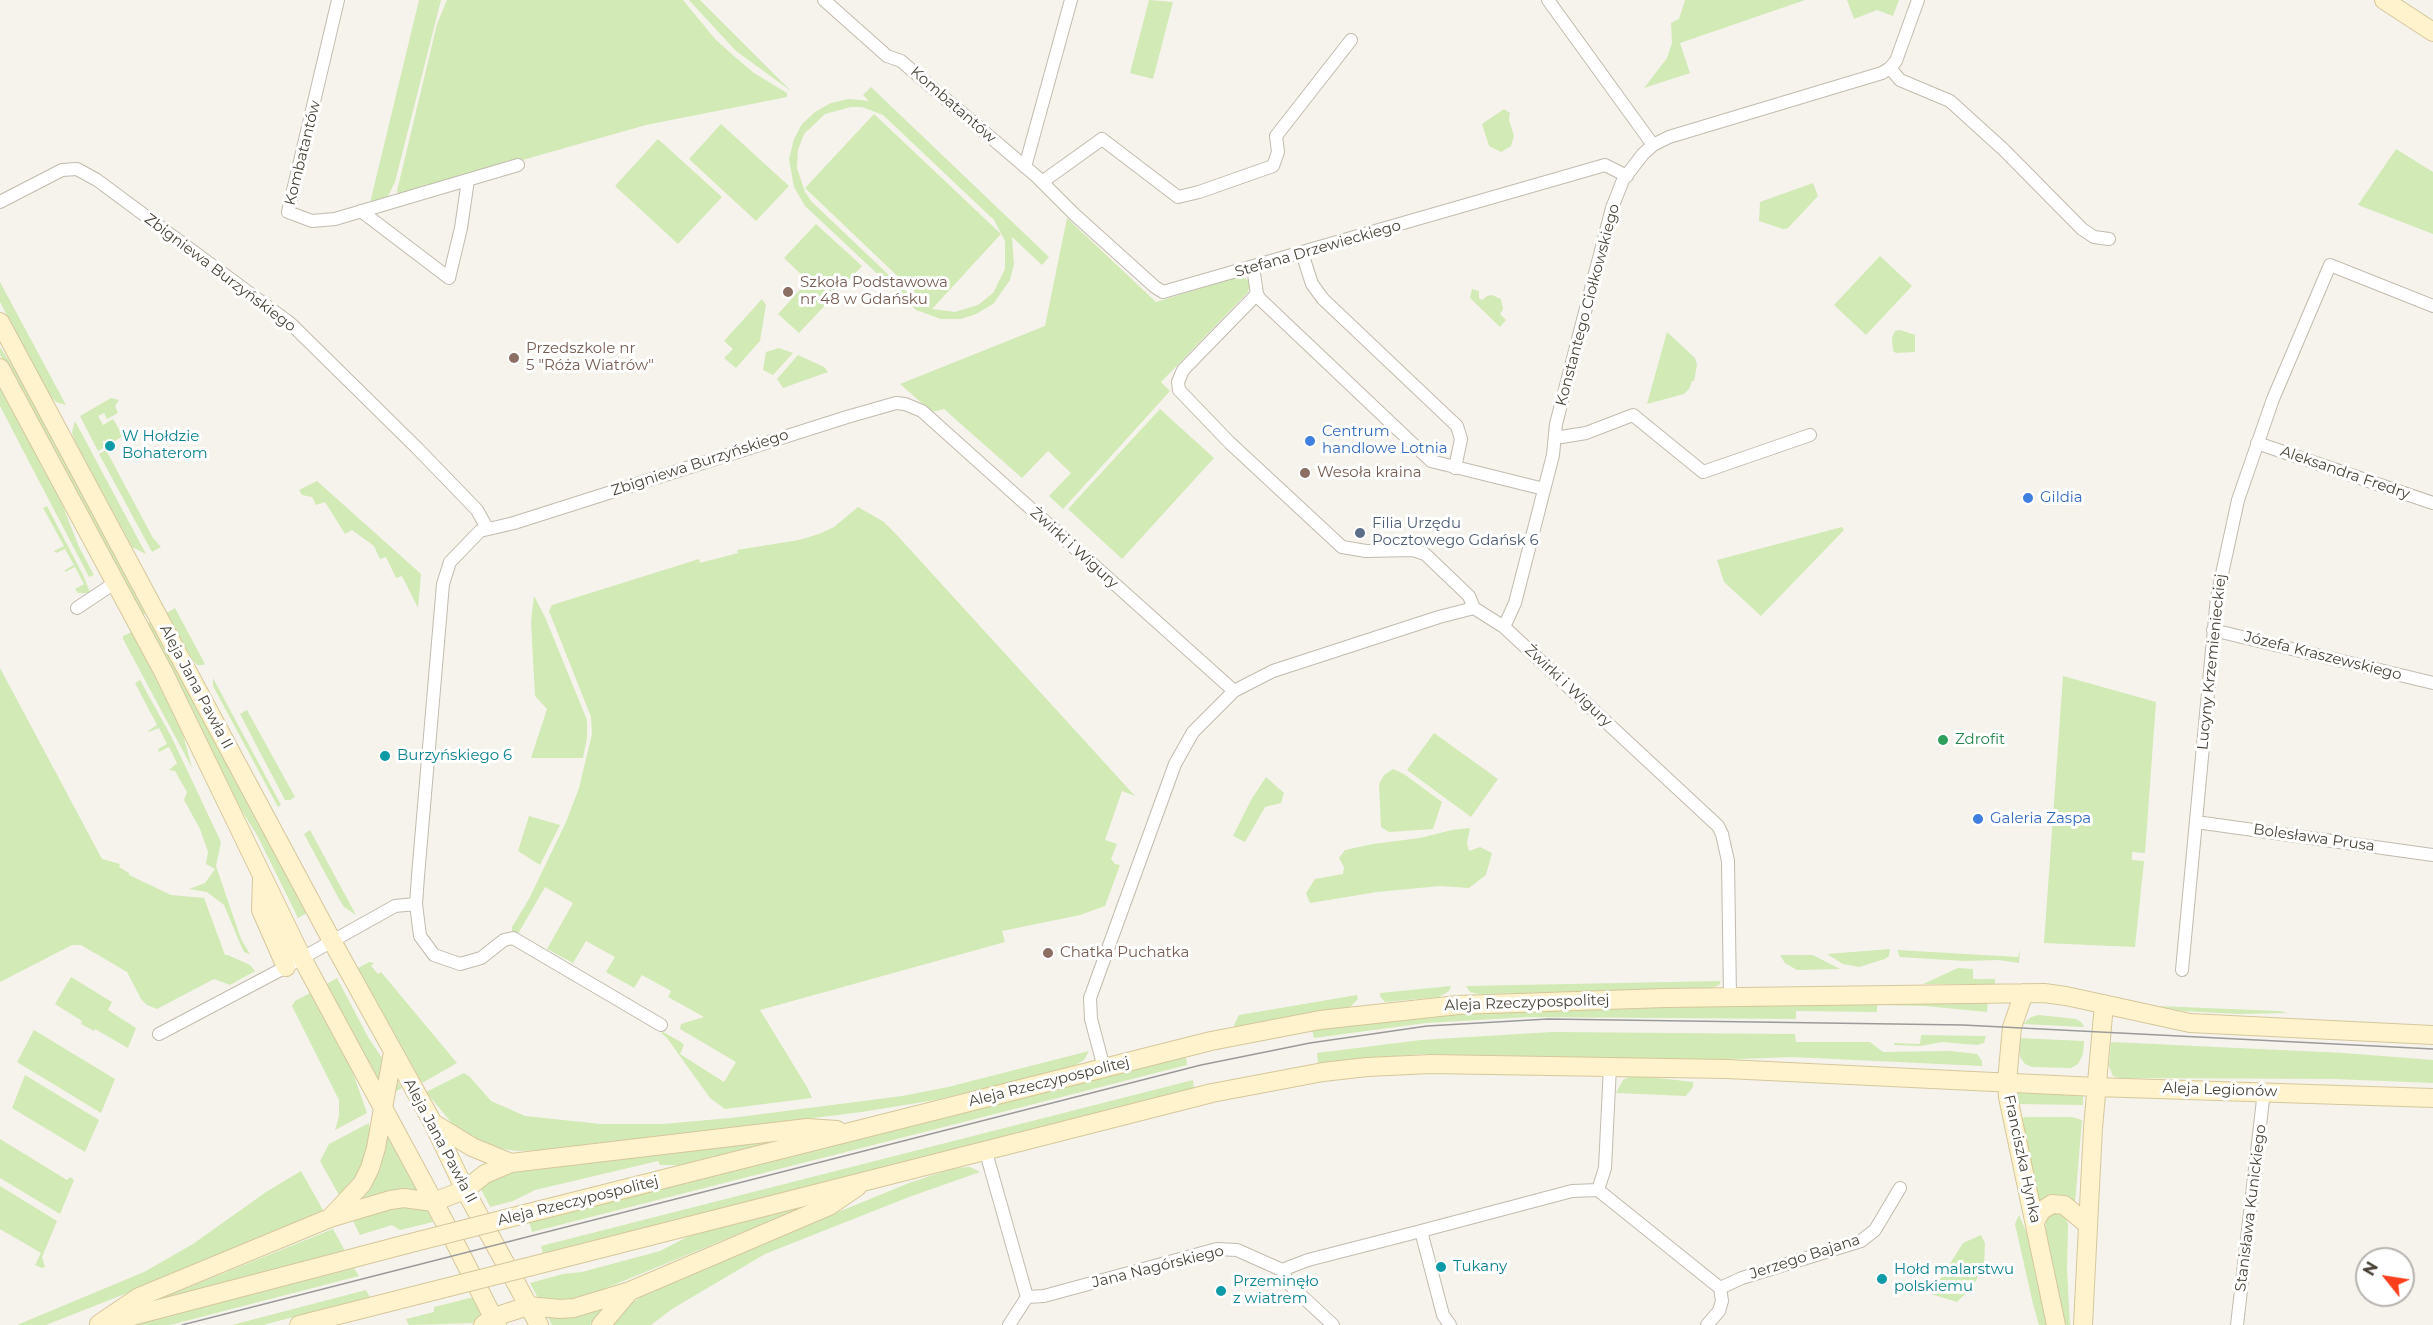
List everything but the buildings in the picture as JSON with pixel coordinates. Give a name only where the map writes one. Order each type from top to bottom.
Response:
[{"type":"main road","points":[[2384,0],[2433,32]]},
{"type":"main road","name":"Aleja Jana Pawła II","points":[[0,322],[332,941],[433,1123],[465,1190],[538,1325]]},
{"type":"main road","name":"Aleja Jana Pawła II","points":[[0,368],[165,673],[302,958],[433,1202],[491,1322]]},
{"type":"main road","points":[[262,877],[261,910],[286,967]]},
{"type":"main road","points":[[2024,993],[2066,996],[2190,1023],[2433,1035]]},
{"type":"main road","name":"Aleja Rzeczypospolitej","points":[[98,1325],[407,1244],[1211,1041],[1320,1020],[1458,1005],[1730,997],[2024,993]]},
{"type":"main road","name":"Franciszka Hynka","points":[[2024,993],[2013,1022],[2007,1081],[2010,1110],[2036,1222],[2056,1325]]},
{"type":"main road","points":[[2084,1325],[2087,1224],[2104,1004]]},
{"type":"main road","name":"Aleja Jana Pawła II","points":[[383,1108],[393,1052]]},
{"type":"main road","points":[[299,1325],[985,1149],[1212,1093],[1323,1072],[1431,1064],[1610,1066],[2007,1081]]},
{"type":"main road","name":"Aleja Legionów","points":[[2007,1081],[2096,1087],[2433,1098]]},
{"type":"main road","points":[[330,1218],[362,1184],[370,1168],[383,1108]]},
{"type":"main road","points":[[433,1123],[471,1147],[511,1163]]},
{"type":"main road","points":[[98,1325],[139,1297],[330,1218],[390,1200],[404,1198],[433,1202],[465,1190],[485,1174],[511,1163],[807,1128],[854,1131]]},
{"type":"main road","points":[[491,1322],[528,1306],[574,1308],[630,1290],[830,1206],[868,1180]]},
{"type":"main road","points":[[2036,1222],[2041,1211],[2052,1204],[2064,1205],[2087,1224]]},
{"type":"main road","points":[[601,1325],[630,1290]]},
{"type":"street","name":"Kombatantów","points":[[338,0],[288,212],[321,221],[518,165]]},
{"type":"street","name":"Kombatantów","points":[[824,0],[887,56],[901,61],[1025,167]]},
{"type":"street","points":[[1025,167],[1071,0]]},
{"type":"street","points":[[1548,0],[1653,145]]},
{"type":"street","points":[[1918,0],[1896,61],[1890,68],[1900,80],[1950,101],[2004,150],[2082,229],[2094,237],[2109,239]]},
{"type":"street","points":[[1042,182],[1102,139],[1178,197],[1273,166],[1278,152],[1276,136],[1351,40]]},
{"type":"street","name":"Konstantego Ciołkowskiego","points":[[1504,627],[1515,603],[1553,455],[1556,424],[1612,208],[1627,176],[1653,145],[1690,130],[1875,75],[1890,68]]},
{"type":"street","name":"Stefana Drzewieckiego","points":[[1025,167],[1098,236],[1163,292],[1605,165],[1627,176]]},
{"type":"street","name":"Zbigniewa Burzyńskiego","points":[[0,202],[62,170],[77,169],[97,180],[290,323],[477,510],[487,528]]},
{"type":"street","points":[[361,211],[449,278],[461,228],[468,180]]},
{"type":"street","points":[[1302,253],[1312,284],[1323,299],[1457,426],[1461,440],[1455,468]]},
{"type":"street","name":"Lucyny Krzemienieckiej","points":[[2182,970],[2213,630],[2231,527],[2246,473],[2273,399],[2330,265],[2433,306]]},
{"type":"street","points":[[1253,267],[1257,294],[1431,460],[1544,489]]},
{"type":"street","points":[[1104,1068],[1089,1005],[1094,986],[1178,758],[1193,732],[1234,691],[1273,671],[1439,617],[1474,608],[1469,596],[1425,554],[1413,550],[1366,551],[1342,547],[1230,442],[1179,390],[1178,382],[1183,370],[1257,294]]},
{"type":"street","name":"Zbigniewa Burzyńskiego","points":[[662,1025],[513,938],[504,940],[473,962],[460,964],[440,959],[423,942],[416,904],[443,584],[450,562],[473,536],[487,528],[514,523],[873,409],[896,403],[914,406]]},
{"type":"street","name":"Żwirki i Wigury","points":[[914,406],[1234,691]]},
{"type":"street","points":[[1555,438],[1586,433],[1633,415],[1703,472],[1810,435]]},
{"type":"street","name":"Aleksandra Fredry","points":[[2257,443],[2433,503]]},
{"type":"street","points":[[76,608],[116,582]]},
{"type":"street","name":"Żwirki i Wigury","points":[[1474,608],[1504,627],[1714,821],[1722,834],[1728,861],[1730,997]]},
{"type":"street","name":"Józefa Kraszewskiego","points":[[2213,630],[2433,683]]},
{"type":"street","name":"Bolesława Prusa","points":[[2196,822],[2433,855]]},
{"type":"street","points":[[159,1034],[395,906],[416,904]]},
{"type":"street","points":[[1598,1190],[1605,1168],[1610,1066]]},
{"type":"street","name":"Stanisława Kunickiego","points":[[2237,1325],[2264,1091]]},
{"type":"street","points":[[985,1149],[1027,1297],[1009,1325]]},
{"type":"street","name":"Jerzego Bajana","points":[[1720,1288],[1742,1278],[1861,1241],[1875,1230],[1900,1188]]},
{"type":"street","points":[[1282,1270],[1308,1260],[1572,1191],[1598,1190],[1720,1288],[1722,1301],[1719,1311],[1707,1325]]},
{"type":"street","points":[[1421,1231],[1443,1316],[1450,1325]]},
{"type":"street","name":"Jana Nagórskiego","points":[[1027,1297],[1044,1296],[1217,1249],[1237,1250],[1282,1270],[1289,1284],[1333,1325]]},
{"type":"green space","points":[[419,0],[441,0],[395,182],[387,198],[370,203]]},
{"type":"green space","points":[[447,0],[683,0],[715,39],[754,73],[787,93],[787,97],[646,125],[399,195],[397,191],[437,24]]},
{"type":"green space","points":[[689,0],[700,0],[791,91],[736,51]]},
{"type":"green space","points":[[1149,0],[1173,2],[1153,79],[1130,73]]},
{"type":"green space","points":[[1685,0],[1805,0],[1680,43],[1690,73],[1644,88],[1667,58],[1672,43],[1671,23],[1679,19]]},
{"type":"green space","points":[[1847,0],[1899,0],[1893,16],[1877,10],[1854,19]]},
{"type":"green space","points":[[871,87],[1049,257],[1042,265],[1012,237],[1014,264],[1010,280],[993,304],[976,314],[961,319],[941,319],[916,310],[805,206],[794,187],[789,159],[794,139],[802,124],[815,112],[831,103],[849,99],[869,101],[863,95]],"holes":[[[851,107],[862,107],[883,115],[994,220],[1005,241],[1005,269],[993,293],[978,305],[955,312],[932,309],[1001,234],[874,114],[805,188],[931,308],[913,298],[812,202],[805,192],[797,168],[798,150],[804,134],[825,114]]]},
{"type":"green space","points":[[1504,109],[1510,113],[1509,120],[1514,136],[1511,146],[1501,152],[1489,146],[1482,124]]},
{"type":"green space","points":[[721,124],[789,186],[756,221],[689,159]]},
{"type":"green space","points":[[658,139],[722,197],[678,244],[615,186]]},
{"type":"green space","points":[[2396,149],[2433,172],[2433,234],[2358,205]]},
{"type":"green space","points":[[1813,183],[1818,196],[1788,228],[1783,229],[1759,221],[1760,202]]},
{"type":"green space","points":[[1067,218],[1156,302],[1241,276],[1251,282],[1248,292],[1161,382],[1170,391],[1063,509],[1049,496],[1071,473],[1048,451],[1022,478],[944,409],[932,412],[900,384],[1045,326]]},
{"type":"green space","points":[[816,224],[862,266],[799,333],[778,314],[808,281],[784,258]]},
{"type":"green space","points":[[1880,256],[1912,286],[1866,335],[1834,305]]},
{"type":"green space","points":[[0,282],[66,405],[56,402],[50,396],[0,302]]},
{"type":"green space","points":[[1472,289],[1479,291],[1479,298],[1482,300],[1492,295],[1501,299],[1503,309],[1500,314],[1506,320],[1500,327],[1470,298]]},
{"type":"green space","points":[[762,299],[766,305],[760,341],[736,368],[724,358],[733,349],[724,341]]},
{"type":"green space","points":[[1900,330],[1915,335],[1915,352],[1896,353],[1893,351],[1892,337],[1895,331]]},
{"type":"green space","points":[[1667,332],[1695,358],[1697,365],[1694,381],[1684,394],[1647,404]]},
{"type":"green space","points":[[0,347],[34,399],[147,613],[143,615],[24,394],[0,355]]},
{"type":"green space","points":[[779,348],[793,353],[773,375],[763,370],[766,352]]},
{"type":"green space","points":[[798,355],[824,367],[828,372],[783,388],[777,379]]},
{"type":"green space","points":[[0,388],[61,501],[79,547],[94,575],[89,577],[0,406]]},
{"type":"green space","points":[[111,398],[119,400],[115,406],[118,413],[107,419],[104,413],[98,416],[103,425],[113,419],[123,436],[113,442],[102,441],[105,447],[98,451],[80,416]]},
{"type":"green space","points":[[1160,409],[1214,458],[1122,559],[1068,509]]},
{"type":"green space","points":[[75,421],[146,554],[132,547],[74,440],[72,432]]},
{"type":"green space","points":[[106,450],[153,538],[161,547],[152,552],[99,454]]},
{"type":"green space","points":[[317,481],[421,574],[418,608],[402,576],[396,578],[386,557],[380,559],[374,546],[352,530],[345,534],[325,502],[316,505],[312,497],[302,495],[299,490]]},
{"type":"green space","points":[[47,506],[90,592],[78,593],[75,589],[84,584],[75,567],[65,572],[74,565],[65,549],[56,553],[54,551],[64,546],[43,508]]},
{"type":"green space","points":[[858,507],[884,522],[895,533],[1135,796],[1122,791],[1105,840],[1117,844],[1111,859],[1115,864],[1120,865],[1105,906],[1080,915],[1002,931],[1005,942],[760,1010],[812,1098],[725,1109],[710,1098],[661,1033],[681,1042],[684,1045],[680,1054],[724,1082],[736,1062],[680,1029],[681,1024],[704,1017],[668,997],[671,991],[642,975],[634,988],[606,972],[615,957],[586,941],[573,963],[547,949],[573,903],[545,887],[518,934],[512,932],[512,927],[529,899],[566,822],[579,788],[592,734],[591,717],[549,611],[552,605],[699,559],[700,563],[738,553],[737,550],[799,540],[819,534],[834,527]]},
{"type":"green space","points":[[1842,527],[1844,530],[1761,616],[1724,582],[1717,560]]},
{"type":"green space","points":[[534,596],[545,617],[587,720],[587,738],[583,758],[531,758],[547,709],[535,696],[531,622]]},
{"type":"green space","points":[[175,608],[205,664],[197,665],[192,659],[167,613]]},
{"type":"green space","points":[[152,621],[309,912],[298,918],[258,837],[233,796],[147,624]]},
{"type":"green space","points":[[132,632],[182,730],[192,768],[123,639],[123,636]]},
{"type":"green space","points":[[0,668],[102,859],[120,864],[119,867],[129,875],[171,895],[204,898],[225,955],[250,965],[255,971],[230,985],[214,979],[157,1009],[147,1005],[141,999],[127,972],[81,945],[72,945],[0,982]]},
{"type":"green space","points":[[2063,676],[2156,702],[2145,853],[2132,852],[2132,860],[2144,861],[2135,947],[2044,943]]},
{"type":"green space","points":[[213,678],[281,805],[278,807],[213,686]]},
{"type":"green space","points":[[140,680],[171,736],[221,842],[216,866],[241,939],[250,954],[244,952],[224,905],[207,892],[189,889],[205,883],[215,869],[206,864],[208,852],[200,829],[184,800],[187,792],[175,771],[169,770],[177,763],[169,747],[159,752],[158,749],[167,744],[159,728],[148,731],[157,725],[135,683]]},
{"type":"green space","points":[[247,710],[295,797],[290,800],[285,800],[240,714]]},
{"type":"green space","points":[[1434,733],[1498,779],[1471,817],[1407,770]]},
{"type":"green space","points":[[1393,769],[1404,774],[1442,802],[1433,829],[1389,832],[1381,827],[1379,784],[1384,775]]},
{"type":"green space","points":[[1266,777],[1284,793],[1281,803],[1265,807],[1245,842],[1233,836],[1251,800]]},
{"type":"green space","points":[[529,816],[560,825],[540,865],[518,851]]},
{"type":"green space","points":[[1470,828],[1467,843],[1469,851],[1480,847],[1492,853],[1486,875],[1469,888],[1440,886],[1377,892],[1310,903],[1306,893],[1315,879],[1343,874],[1344,867],[1339,858],[1345,850]]},
{"type":"green space","points":[[310,830],[356,915],[344,907],[339,899],[304,834]]},
{"type":"green space","points":[[1890,949],[1889,956],[1885,959],[1859,967],[1843,964],[1827,954]]},
{"type":"green space","points":[[2020,949],[2019,963],[1999,960],[1965,961],[1900,957],[1897,950],[2018,957]]},
{"type":"green space","points":[[1780,955],[1813,955],[1840,969],[1797,970],[1785,963]]},
{"type":"green space","points":[[369,962],[374,963],[371,966],[378,974],[381,972],[457,1063],[422,1083],[358,968]]},
{"type":"green space","points":[[1958,968],[1973,969],[1973,979],[1995,979],[1995,984],[1923,984]]},
{"type":"green space","points":[[71,977],[112,1002],[108,1010],[136,1028],[128,1048],[95,1029],[94,1031],[81,1024],[82,1021],[55,1004]]},
{"type":"green space","points":[[337,978],[368,1037],[402,1088],[386,1097],[325,985]]},
{"type":"green space","points":[[1721,981],[1719,985],[1712,988],[1701,989],[1479,994],[1470,992],[1466,986]]},
{"type":"green space","points":[[1451,986],[1449,991],[1439,997],[1385,1002],[1380,996],[1380,993]]},
{"type":"green space","points":[[310,993],[353,1073],[367,1113],[335,1130],[339,1116],[339,1100],[292,1006],[295,1001]]},
{"type":"green space","points":[[1357,995],[1358,999],[1349,1008],[1235,1027],[1234,1025],[1239,1015]]},
{"type":"green space","points":[[1988,999],[1987,1012],[1925,1006],[1877,1005],[1877,1012],[1796,1011],[1796,1019],[1529,1017],[1426,1023],[1314,1038],[1312,1030],[1460,1013]]},
{"type":"green space","points":[[2157,1006],[2288,1013],[2238,1014],[2183,1011]]},
{"type":"green space","points":[[2039,1015],[2076,1019],[2084,1027],[2023,1024],[2031,1017]]},
{"type":"green space","points":[[34,1030],[115,1079],[101,1113],[17,1062]]},
{"type":"green space","points":[[1552,1032],[1795,1034],[1796,1042],[1870,1042],[1883,1052],[1950,1051],[1977,1054],[1982,1061],[1982,1066],[1792,1057],[1715,1060],[1421,1054],[1318,1063],[1317,1053],[1421,1040]]},
{"type":"green space","points":[[1921,1035],[1986,1036],[1984,1043],[1977,1045],[1942,1042],[1920,1046],[1894,1045],[1894,1043],[1920,1044]]},
{"type":"green space","points":[[2019,1038],[2084,1041],[2083,1054],[2078,1064],[2071,1068],[2032,1067],[2025,1064],[2020,1057]]},
{"type":"green space","points":[[2111,1042],[2344,1053],[2433,1060],[2433,1083],[2335,1079],[2120,1078],[2113,1076],[2109,1066]]},
{"type":"green space","points":[[1089,1051],[1084,1060],[1071,1068],[935,1100],[862,1112],[551,1150],[516,1151],[487,1146],[455,1127],[426,1092],[464,1073],[491,1101],[525,1116],[601,1124],[662,1124],[731,1118],[902,1096],[948,1087]]},
{"type":"green space","points":[[1186,1057],[1187,1065],[532,1232],[529,1221]]},
{"type":"green space","points":[[25,1075],[99,1120],[85,1152],[12,1108]]},
{"type":"green space","points":[[1633,1075],[1693,1082],[1693,1087],[1686,1096],[1616,1093],[1623,1080]]},
{"type":"green space","points":[[1193,1080],[1194,1088],[543,1254],[541,1246]]},
{"type":"green space","points":[[2016,1092],[2083,1095],[2083,1105],[2016,1104]]},
{"type":"green space","points":[[2072,1117],[2082,1120],[2075,1204],[2040,1204],[2020,1119]]},
{"type":"green space","points":[[369,1123],[370,1135],[361,1170],[340,1197],[320,1161],[329,1144]]},
{"type":"green space","points":[[383,1129],[418,1192],[357,1203],[371,1185]]},
{"type":"green space","points":[[0,1139],[67,1180],[70,1177],[74,1180],[60,1214],[0,1178]]},
{"type":"green space","points":[[784,1139],[680,1165],[660,1165],[658,1161],[535,1190],[513,1201],[490,1207],[481,1189],[490,1181],[510,1173]]},
{"type":"green space","points":[[970,1167],[980,1172],[909,1197],[765,1254],[672,1309],[651,1325],[610,1325],[629,1305],[675,1279],[909,1183],[954,1168]]},
{"type":"green space","points":[[301,1171],[323,1210],[173,1275],[46,1325],[17,1325],[144,1272],[193,1244],[266,1192]]},
{"type":"green space","points":[[0,1186],[57,1221],[42,1257],[45,1267],[35,1265],[41,1253],[0,1229]]},
{"type":"green space","points":[[816,1202],[577,1300],[539,1300],[530,1283],[660,1251],[695,1233]]},
{"type":"green space","points":[[425,1206],[433,1222],[400,1230],[392,1225],[360,1235],[353,1221],[392,1207]]},
{"type":"green space","points":[[2054,1213],[2064,1215],[2068,1224],[2067,1270],[2070,1325],[2064,1325],[2045,1227],[2047,1217]]},
{"type":"green space","points":[[2019,1215],[2031,1243],[2047,1325],[2039,1325],[2033,1304],[2015,1224]]},
{"type":"green space","points":[[333,1229],[345,1251],[156,1300],[224,1273]]},
{"type":"green space","points":[[1981,1235],[1985,1243],[1984,1266],[1973,1286],[1957,1302],[1931,1294],[1963,1243]]},
{"type":"green space","points":[[354,1268],[359,1276],[170,1325],[132,1325]]},
{"type":"green space","points":[[366,1290],[370,1297],[263,1325],[232,1325]]},
{"type":"green space","points":[[474,1297],[484,1316],[474,1323],[409,1325],[406,1319],[434,1312],[434,1307]]},
{"type":"green space","points":[[606,1306],[590,1325],[552,1325],[547,1315]]},
{"type":"tram line","points":[[182,1325],[1201,1065],[1310,1043],[1427,1026],[1548,1019],[1963,1025],[2433,1049]]},
{"type":"place","name":"Szkoła Podstawowa nr 48 w Gdańsku","points":[[788,292]]},
{"type":"place","name":"Przedszkole nr 5 \"Róża Wiatrów\"","points":[[514,358]]},
{"type":"place","name":"Centrum handlowe Lotnia","points":[[1310,441]]},
{"type":"place","name":"W Hołdzie Bohaterom","points":[[110,446]]},
{"type":"place","name":"Wesoła kraina","points":[[1305,473]]},
{"type":"place","name":"Gildia","points":[[2028,498]]},
{"type":"place","name":"Filia Urzędu Pocztowego Gdańsk 6","points":[[1360,533]]},
{"type":"place","name":"Zdrofit","points":[[1943,740]]},
{"type":"place","name":"Burzyńskiego 6","points":[[385,756]]},
{"type":"place","name":"Galeria Zaspa","points":[[1978,819]]},
{"type":"place","name":"Chatka Puchatka","points":[[1048,953]]},
{"type":"place","name":"Tukany","points":[[1441,1267]]},
{"type":"place","name":"Hołd malarstwu polskiemu","points":[[1882,1279]]},
{"type":"place","name":"Przeminęło z wiatrem","points":[[1221,1291]]}]
